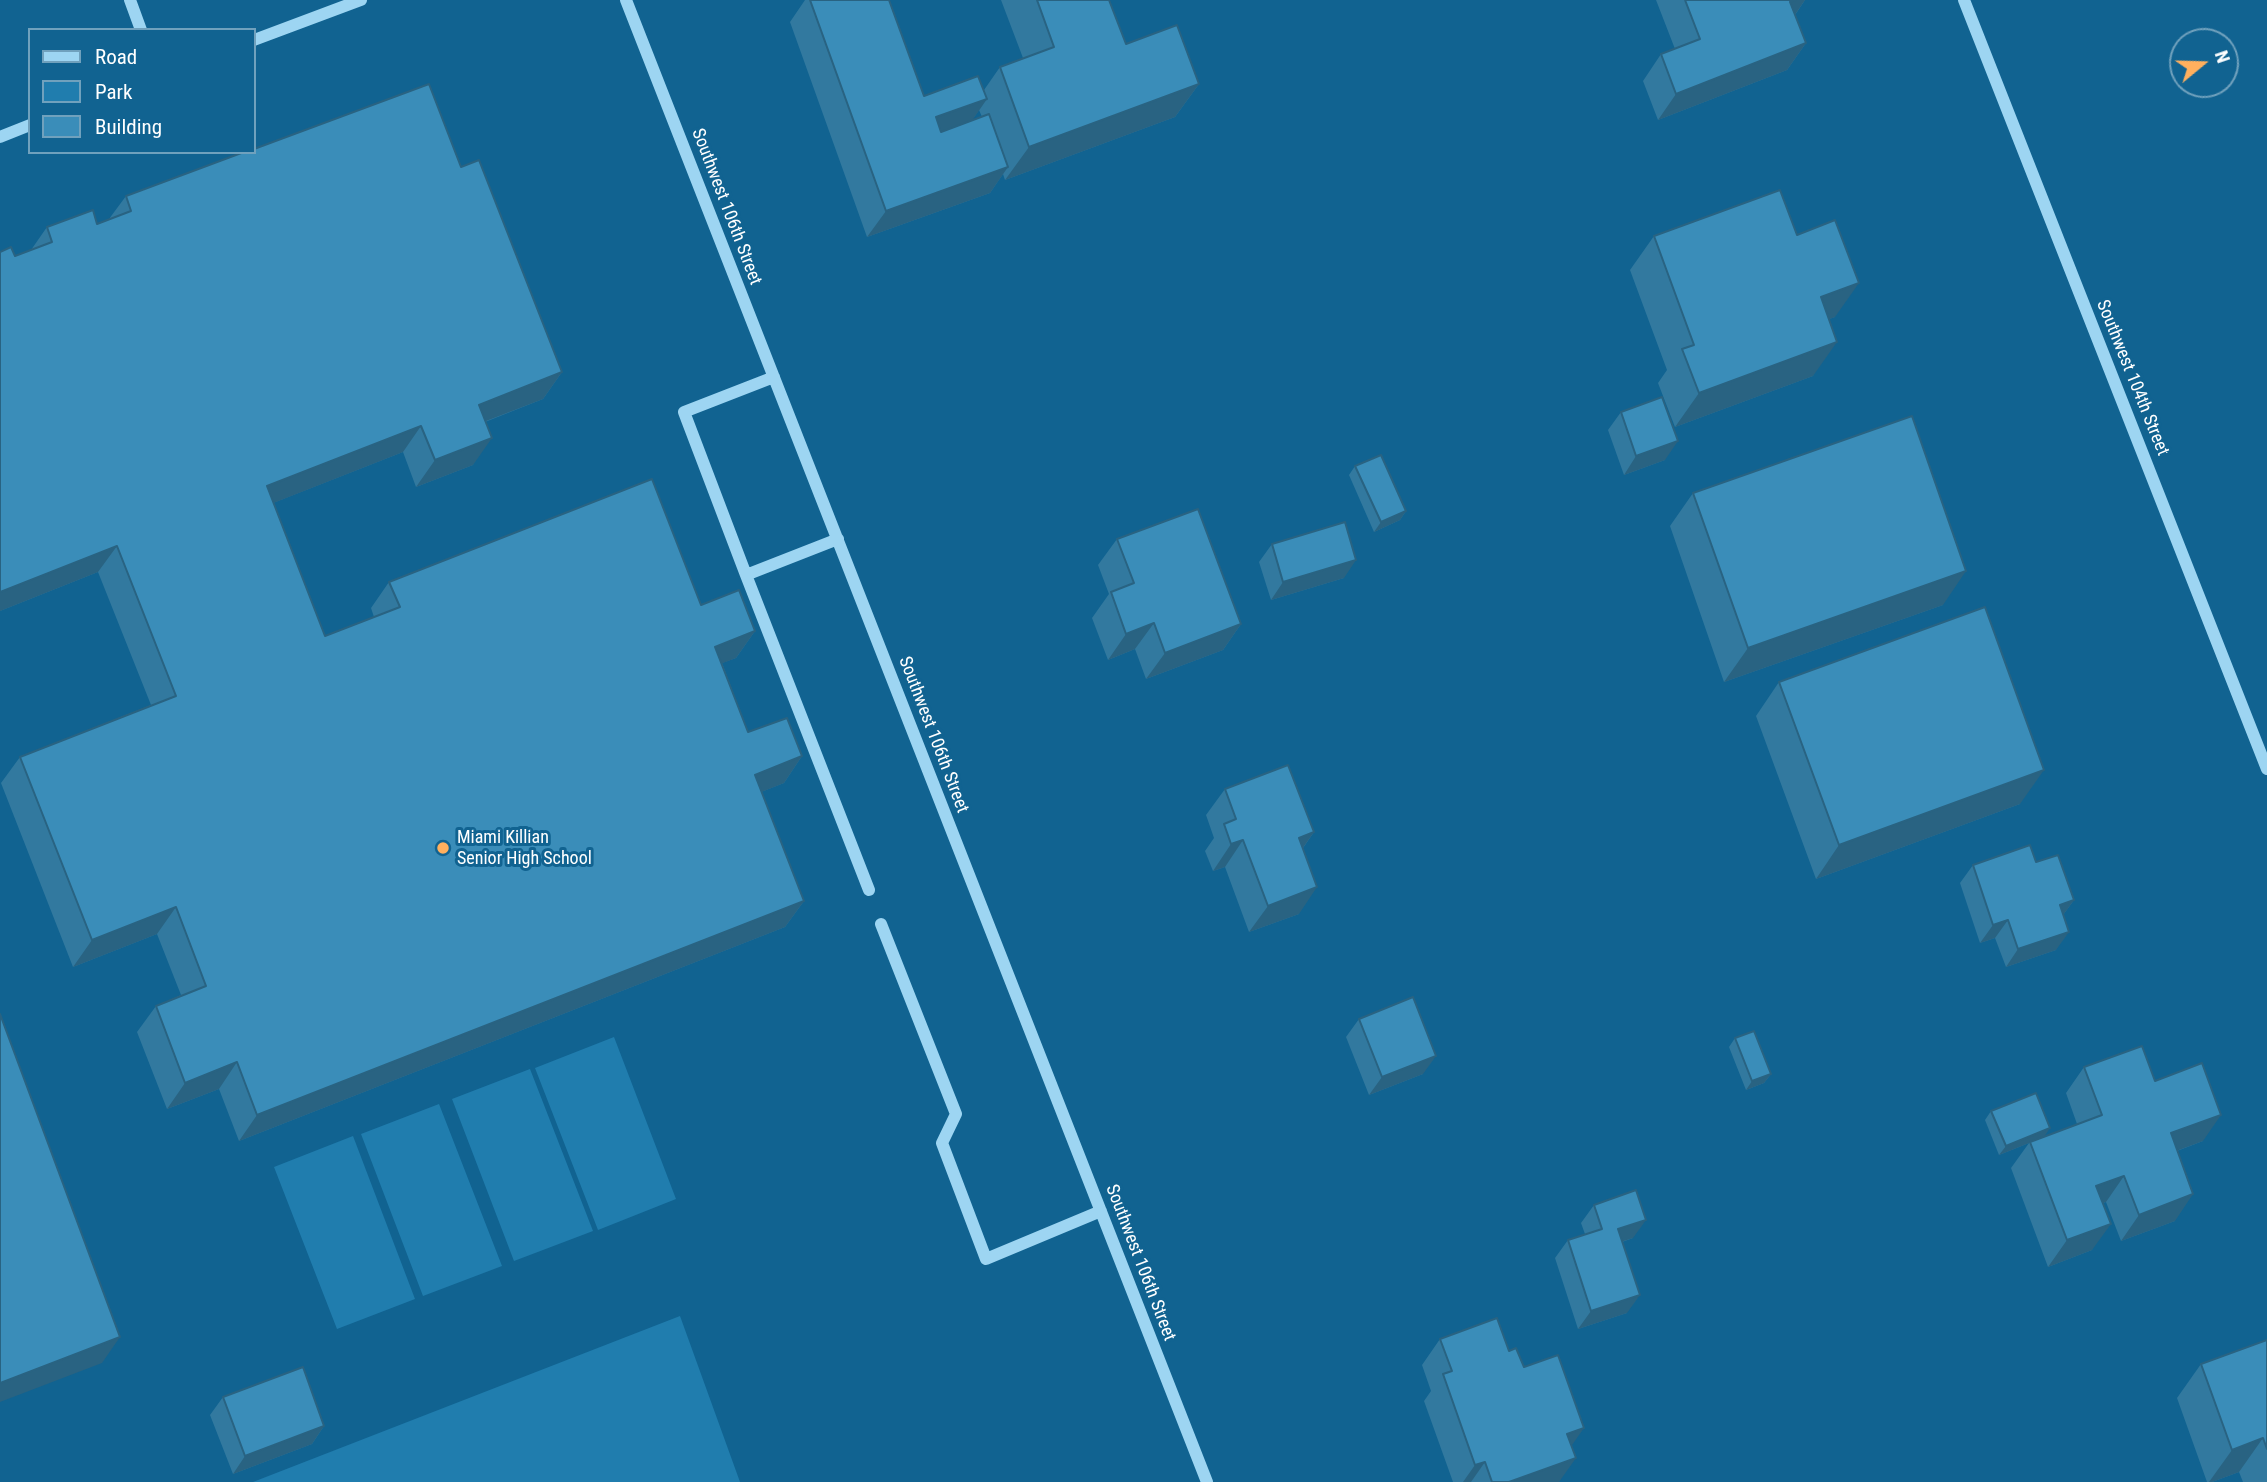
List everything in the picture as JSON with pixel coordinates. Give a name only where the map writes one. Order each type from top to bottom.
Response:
[{"type":"street","points":[[130,0],[140,28]]},
{"type":"street","points":[[256,39],[361,0]]},
{"type":"street","name":"Southwest 106th Street","points":[[626,0],[1207,1482]]},
{"type":"street","name":"Southwest 104th Street","points":[[1964,0],[2267,769]]},
{"type":"street","points":[[0,136],[28,126]]},
{"type":"street","points":[[774,377],[684,412],[869,890]]},
{"type":"street","points":[[746,575],[838,539]]},
{"type":"street","points":[[881,924],[956,1114],[942,1143],[986,1259],[1101,1211]]},
{"type":"green space","points":[[614,1037],[676,1199],[598,1230],[535,1068]]},
{"type":"green space","points":[[530,1069],[593,1231],[514,1261],[452,1099]]},
{"type":"green space","points":[[439,1104],[502,1266],[423,1296],[361,1134]]},
{"type":"green space","points":[[353,1136],[415,1299],[337,1329],[274,1167]]},
{"type":"green space","points":[[680,1316],[740,1482],[253,1482]]},
{"type":"building","points":[[810,0],[889,0],[924,96],[978,76],[987,99],[936,117],[941,132],[989,114],[1008,167],[886,211]]},
{"type":"building","points":[[1037,0],[1109,0],[1126,44],[1177,25],[1199,84],[1029,147],[1000,67],[1054,47]]},
{"type":"building","points":[[1685,0],[1796,0],[1790,2],[1806,43],[1676,94],[1661,54],[1700,39]]},
{"type":"building","points":[[429,84],[461,167],[479,160],[562,372],[479,405],[492,438],[435,460],[421,426],[267,486],[325,636],[400,607],[389,582],[652,479],[701,605],[739,590],[755,631],[715,647],[748,732],[787,718],[802,756],[755,775],[804,901],[257,1115],[237,1062],[185,1083],[156,1006],[206,986],[176,907],[92,940],[20,757],[176,696],[117,546],[0,592],[0,252],[11,247],[15,256],[52,242],[47,227],[93,210],[97,224],[131,211],[126,196],[239,154],[256,154],[256,148]]},
{"type":"building","points":[[1780,190],[1797,235],[1835,220],[1859,283],[1821,297],[1837,342],[1699,393],[1682,349],[1694,345],[1654,236]]},
{"type":"building","points":[[1662,397],[1678,441],[1636,456],[1621,412]]},
{"type":"building","points":[[1912,416],[1966,571],[1748,648],[1693,493]]},
{"type":"building","points":[[1381,455],[1406,511],[1381,522],[1355,466]]},
{"type":"building","points":[[1198,509],[1241,624],[1165,653],[1154,623],[1126,634],[1111,592],[1134,583],[1117,539]]},
{"type":"building","points":[[1345,522],[1356,560],[1283,582],[1272,544]]},
{"type":"building","points":[[1985,607],[2044,770],[1839,845],[1779,682]]},
{"type":"building","points":[[1288,765],[1314,832],[1299,838],[1317,887],[1268,906],[1243,840],[1231,844],[1224,824],[1236,819],[1225,789]]},
{"type":"building","points":[[2030,845],[2036,862],[2058,855],[2074,900],[2060,905],[2069,932],[2018,949],[2008,920],[1993,925],[1973,865]]},
{"type":"building","points":[[1413,997],[1436,1056],[1382,1077],[1359,1019]]},
{"type":"building","points":[[0,1014],[120,1337],[0,1383]]},
{"type":"building","points":[[1754,1031],[1771,1074],[1752,1081],[1735,1038]]},
{"type":"building","points":[[2142,1046],[2155,1081],[2202,1063],[2221,1115],[2171,1133],[2193,1194],[2139,1215],[2124,1176],[2096,1186],[2111,1224],[2067,1240],[2030,1142],[2102,1115],[2084,1067]]},
{"type":"building","points":[[2036,1093],[2050,1128],[2006,1146],[1991,1111]]},
{"type":"building","points":[[1636,1190],[1646,1220],[1618,1229],[1640,1295],[1591,1311],[1568,1240],[1602,1229],[1594,1205]]},
{"type":"building","points":[[1497,1318],[1509,1351],[1516,1348],[1524,1367],[1558,1355],[1584,1428],[1567,1434],[1576,1458],[1509,1482],[1492,1482],[1485,1462],[1475,1465],[1443,1374],[1452,1371],[1440,1339]]},
{"type":"building","points":[[2267,1340],[2267,1449],[2263,1438],[2232,1450],[2201,1364]]},
{"type":"building","points":[[303,1367],[324,1426],[245,1456],[223,1397]]},
{"type":"place","name":"Miami Killian Senior High School","points":[[443,848]]}]
